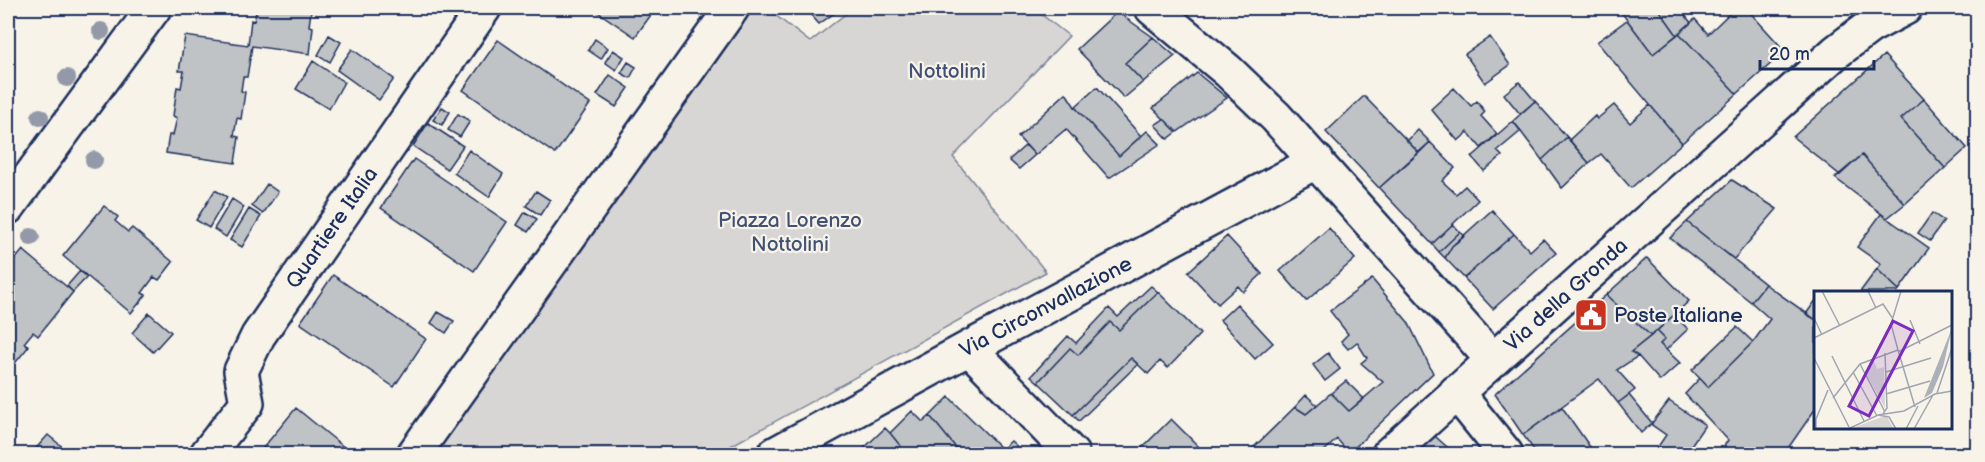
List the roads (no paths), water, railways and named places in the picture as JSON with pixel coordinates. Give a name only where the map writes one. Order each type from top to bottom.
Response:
[{"type":"street","points":[[8,207],[154,8]]},
{"type":"street","name":"Quartiere Italia","points":[[207,454],[247,403],[241,371],[258,336],[484,8]]},
{"type":"street","points":[[414,454],[732,8]]},
{"type":"street","name":"Via della Gronda","points":[[1152,8],[1228,71],[1276,117],[1494,360],[1836,52],[1869,27],[1905,8]]},
{"type":"street","name":"Via Circonvallazione","points":[[775,454],[1317,161]]},
{"type":"street","points":[[969,348],[1072,454]]},
{"type":"street","points":[[1389,454],[1494,360]]},
{"type":"street","points":[[1456,392],[1506,454]]},
{"type":"place","name":"Poste Italiane","points":[[1591,315]]},
{"type":"park label","name":"Nottolini","points":[[947,71]]},
{"type":"park label","name":"Piazza Lorenzo Nottolini","points":[[790,232]]}]
